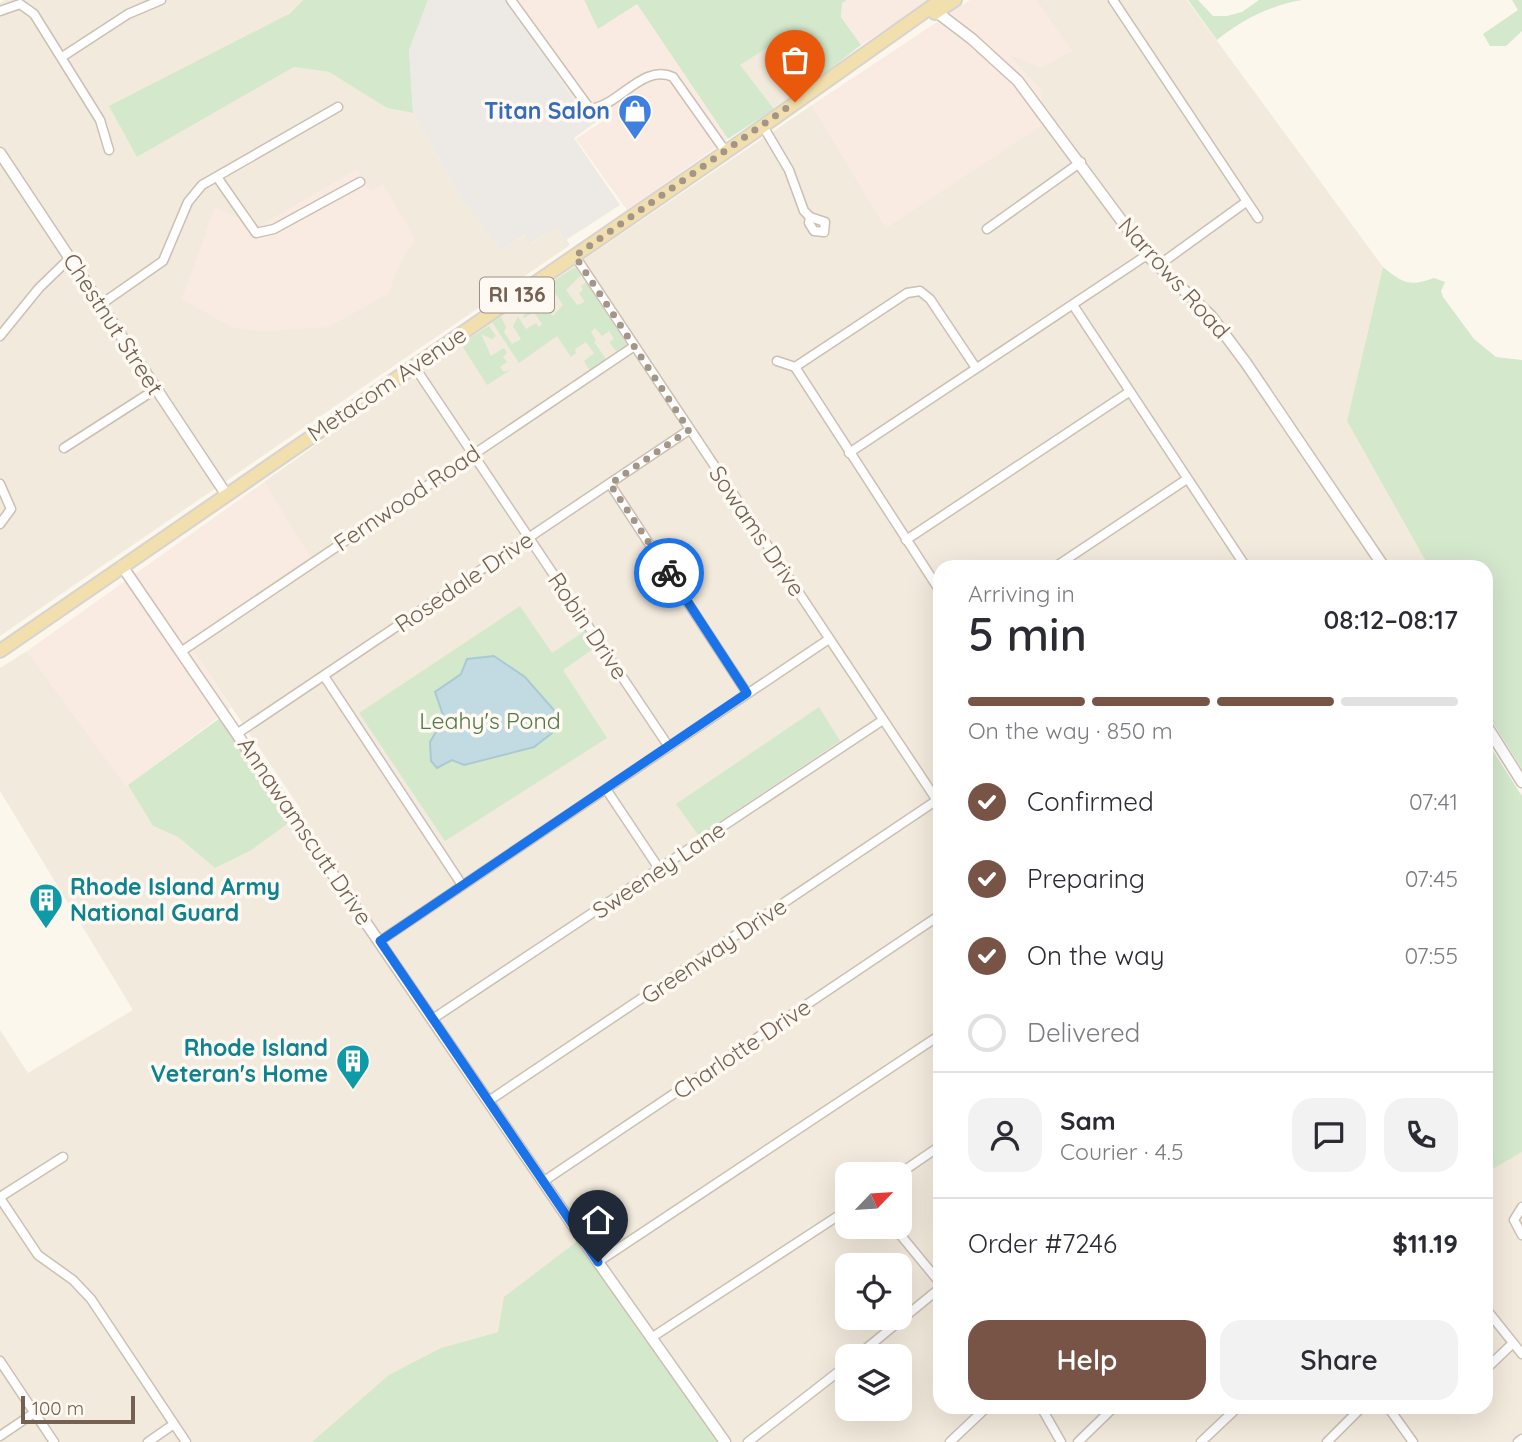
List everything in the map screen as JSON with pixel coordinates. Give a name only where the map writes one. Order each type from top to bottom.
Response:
[{"type":"main road","name":"Metacom Avenue","points":[[0,651],[936,6],[955,0]]},
{"type":"street","points":[[62,57],[128,14],[161,0]]},
{"type":"street","points":[[512,0],[590,109],[609,103],[650,76],[666,74],[673,77],[726,152]]},
{"type":"street","points":[[1114,0],[1258,218]]},
{"type":"street","points":[[0,10],[16,3],[24,6],[62,57],[100,120],[109,150]]},
{"type":"street","name":"Narrows Road","points":[[936,6],[1005,67],[1041,108],[1147,255],[1211,316],[1379,560]]},
{"type":"street","points":[[100,305],[163,261],[191,196],[217,177],[338,107]]},
{"type":"street","points":[[768,122],[804,211],[810,217]]},
{"type":"street","name":"Chestnut Street","points":[[0,153],[226,494]]},
{"type":"street","points":[[987,229],[1081,162]]},
{"type":"street","points":[[217,177],[256,233],[274,229],[360,182]]},
{"type":"street","points":[[1159,265],[1246,202]]},
{"type":"street","points":[[849,453],[1147,255]]},
{"type":"street","name":"Sowams Drive","points":[[575,256],[933,795]]},
{"type":"street","points":[[0,337],[39,288],[70,258]]},
{"type":"street","points":[[795,367],[907,293],[920,291],[930,299],[976,368]]},
{"type":"street","points":[[1073,305],[1240,560]]},
{"type":"street","name":"Fernwood Road","points":[[182,651],[633,347]]},
{"type":"street","points":[[777,361],[795,367],[933,580]]},
{"type":"street","name":"Robin Drive","points":[[414,366],[669,747]]},
{"type":"street","points":[[64,448],[156,389]]},
{"type":"street","points":[[906,540],[1129,392]]},
{"type":"street","name":"Rosedale Drive","points":[[238,733],[689,430]]},
{"type":"street","points":[[1066,560],[1187,479]]},
{"type":"street","points":[[0,484],[11,509],[0,524]]},
{"type":"street","points":[[610,484],[747,693]]},
{"type":"street","name":"Annawamscutt Drive","points":[[122,566],[434,1018],[598,1262],[725,1442]]},
{"type":"street","points":[[380,941],[830,639]]},
{"type":"street","points":[[324,677],[462,885]]},
{"type":"street","name":"Sweeney Lane","points":[[434,1018],[883,720]]},
{"type":"street","points":[[1493,735],[1522,782]]},
{"type":"street","points":[[606,789],[660,870]]},
{"type":"street","name":"Greenway Drive","points":[[490,1100],[933,806]]},
{"type":"street","name":"Charlotte Drive","points":[[544,1181],[933,920]]},
{"type":"street","points":[[598,1262],[933,1040]]},
{"type":"street","points":[[912,1165],[933,1151]]},
{"type":"street","points":[[63,1157],[0,1198],[38,1255],[73,1280],[91,1299],[186,1442]]},
{"type":"street","points":[[1522,1207],[1514,1223],[1522,1236]]},
{"type":"street","points":[[651,1338],[835,1218]]},
{"type":"street","points":[[904,1239],[933,1274]]},
{"type":"street","points":[[872,1344],[933,1294]]},
{"type":"street","points":[[1493,1318],[1522,1354]]},
{"type":"street","points":[[1493,1362],[1513,1343]]},
{"type":"street","points":[[0,1361],[54,1442]]},
{"type":"street","points":[[748,1442],[835,1374]]},
{"type":"street","points":[[0,1436],[34,1413]]},
{"type":"street","points":[[950,1442],[980,1414]]},
{"type":"street","points":[[1045,1414],[1061,1442]]},
{"type":"street","points":[[1078,1442],[1107,1414]]},
{"type":"street","points":[[1201,1442],[1231,1414]]},
{"type":"street","points":[[1327,1442],[1355,1414]]},
{"type":"street","points":[[1393,1414],[1413,1442]]},
{"type":"street","points":[[148,1442],[174,1424]]},
{"type":"shaded area","points":[[5,0],[303,0],[137,157],[294,67],[329,72],[387,108],[413,113],[464,202],[501,250],[526,235],[532,244],[557,225],[570,245],[0,636],[0,3]]},
{"type":"shaded area","points":[[428,0],[507,0],[585,116],[596,122],[574,138],[620,205],[566,240],[557,226],[531,244],[525,235],[501,250],[464,202],[413,113],[409,50]]},
{"type":"shaded area","points":[[507,0],[584,0],[586,7],[637,4],[728,139],[627,210],[576,139],[600,123],[585,116]]},
{"type":"shaded area","points":[[847,0],[932,0],[861,45],[841,17],[842,3]]},
{"type":"shaded area","points":[[970,0],[1036,0],[1072,51],[1041,68],[1008,54],[1040,89],[1045,123],[886,228],[812,105]]},
{"type":"shaded area","points":[[1036,0],[1187,0],[1383,267],[1347,421],[1425,560],[933,560],[933,1414],[1493,1414],[1493,1169],[1522,1152],[1522,1442],[724,1442],[498,1332],[441,1348],[312,1442],[0,1442],[0,1030],[28,1073],[133,1010],[0,791],[0,668],[27,651],[126,786],[128,785],[153,826],[178,837],[215,868],[250,851],[302,811],[186,640],[309,557],[264,482],[427,366],[812,105],[886,228],[1006,53],[1071,51]]},
{"type":"shaded area","points":[[770,46],[803,90],[774,109],[739,65]]},
{"type":"shaded area","points":[[357,169],[370,191],[383,184],[415,239],[397,269],[389,293],[329,327],[262,331],[233,328],[182,299],[215,207],[258,227]]},
{"type":"shaded area","points":[[264,482],[310,557],[187,640],[231,708],[126,787],[27,651]]},
{"type":"green space","points":[[303,0],[428,0],[409,50],[413,113],[387,108],[329,72],[294,67],[137,157],[109,106],[289,14]]},
{"type":"green space","points":[[584,0],[847,0],[842,3],[841,17],[861,45],[803,90],[770,46],[740,65],[774,109],[728,139],[637,4],[598,29]]},
{"type":"green space","points":[[1188,0],[1198,0],[1213,16],[1227,16],[1242,12],[1259,0],[1302,0],[1257,14],[1217,40]]},
{"type":"green space","points":[[1512,0],[1522,0],[1522,31],[1506,46],[1490,46],[1483,34],[1518,10]]},
{"type":"green space","points":[[575,267],[581,275],[566,290],[577,305],[585,302],[579,293],[586,282],[627,345],[616,351],[609,342],[614,339],[609,331],[602,336],[595,328],[591,332],[596,340],[594,342],[606,359],[590,371],[584,361],[594,353],[586,342],[575,349],[576,353],[571,357],[557,336],[519,363],[492,322],[501,317],[506,327],[504,332],[512,344],[521,339],[513,326],[518,317],[526,329],[536,323],[539,327],[542,324],[534,312],[524,318],[523,316],[531,306],[529,298],[532,295],[536,300],[546,300],[548,303],[545,306],[553,316],[563,305],[549,284]]},
{"type":"green space","points":[[1383,267],[1407,282],[1434,278],[1445,282],[1441,291],[1443,297],[1474,339],[1496,357],[1522,360],[1522,769],[1493,723],[1493,560],[1425,560],[1347,421]]},
{"type":"green space","points":[[489,326],[496,336],[492,339],[481,334],[491,356],[504,348],[507,353],[503,357],[507,362],[500,367],[504,372],[512,369],[487,385],[461,344]]},
{"type":"green space","name":"Leahy's Pond","points":[[520,606],[552,653],[585,631],[596,647],[563,670],[607,738],[445,841],[359,713]]},
{"type":"green space","points":[[819,707],[840,741],[699,836],[676,804]]},
{"type":"green space","points":[[220,718],[290,822],[250,851],[215,868],[178,837],[153,826],[128,785]]},
{"type":"green space","points":[[1493,751],[1522,796],[1522,1152],[1493,1169]]},
{"type":"green space","points":[[579,1240],[724,1442],[312,1442],[389,1375],[441,1348],[498,1332],[504,1297]]},
{"type":"water","points":[[494,656],[525,677],[560,717],[561,726],[534,747],[464,765],[452,760],[437,768],[431,761],[430,742],[444,718],[435,692],[461,674],[467,659]]},
{"type":"way so far","points":[[669,573],[610,484],[689,430],[575,256],[795,102]]},
{"type":"place","name":"Titan Salon","points":[[635,141]]},
{"type":"place","name":"Rhode Island Army National Guard","points":[[46,930]]},
{"type":"place","name":"Rhode Island Veteran's Home","points":[[353,1091]]},
{"type":"route","points":[[598,1262],[380,941],[747,693],[669,573]]}]
